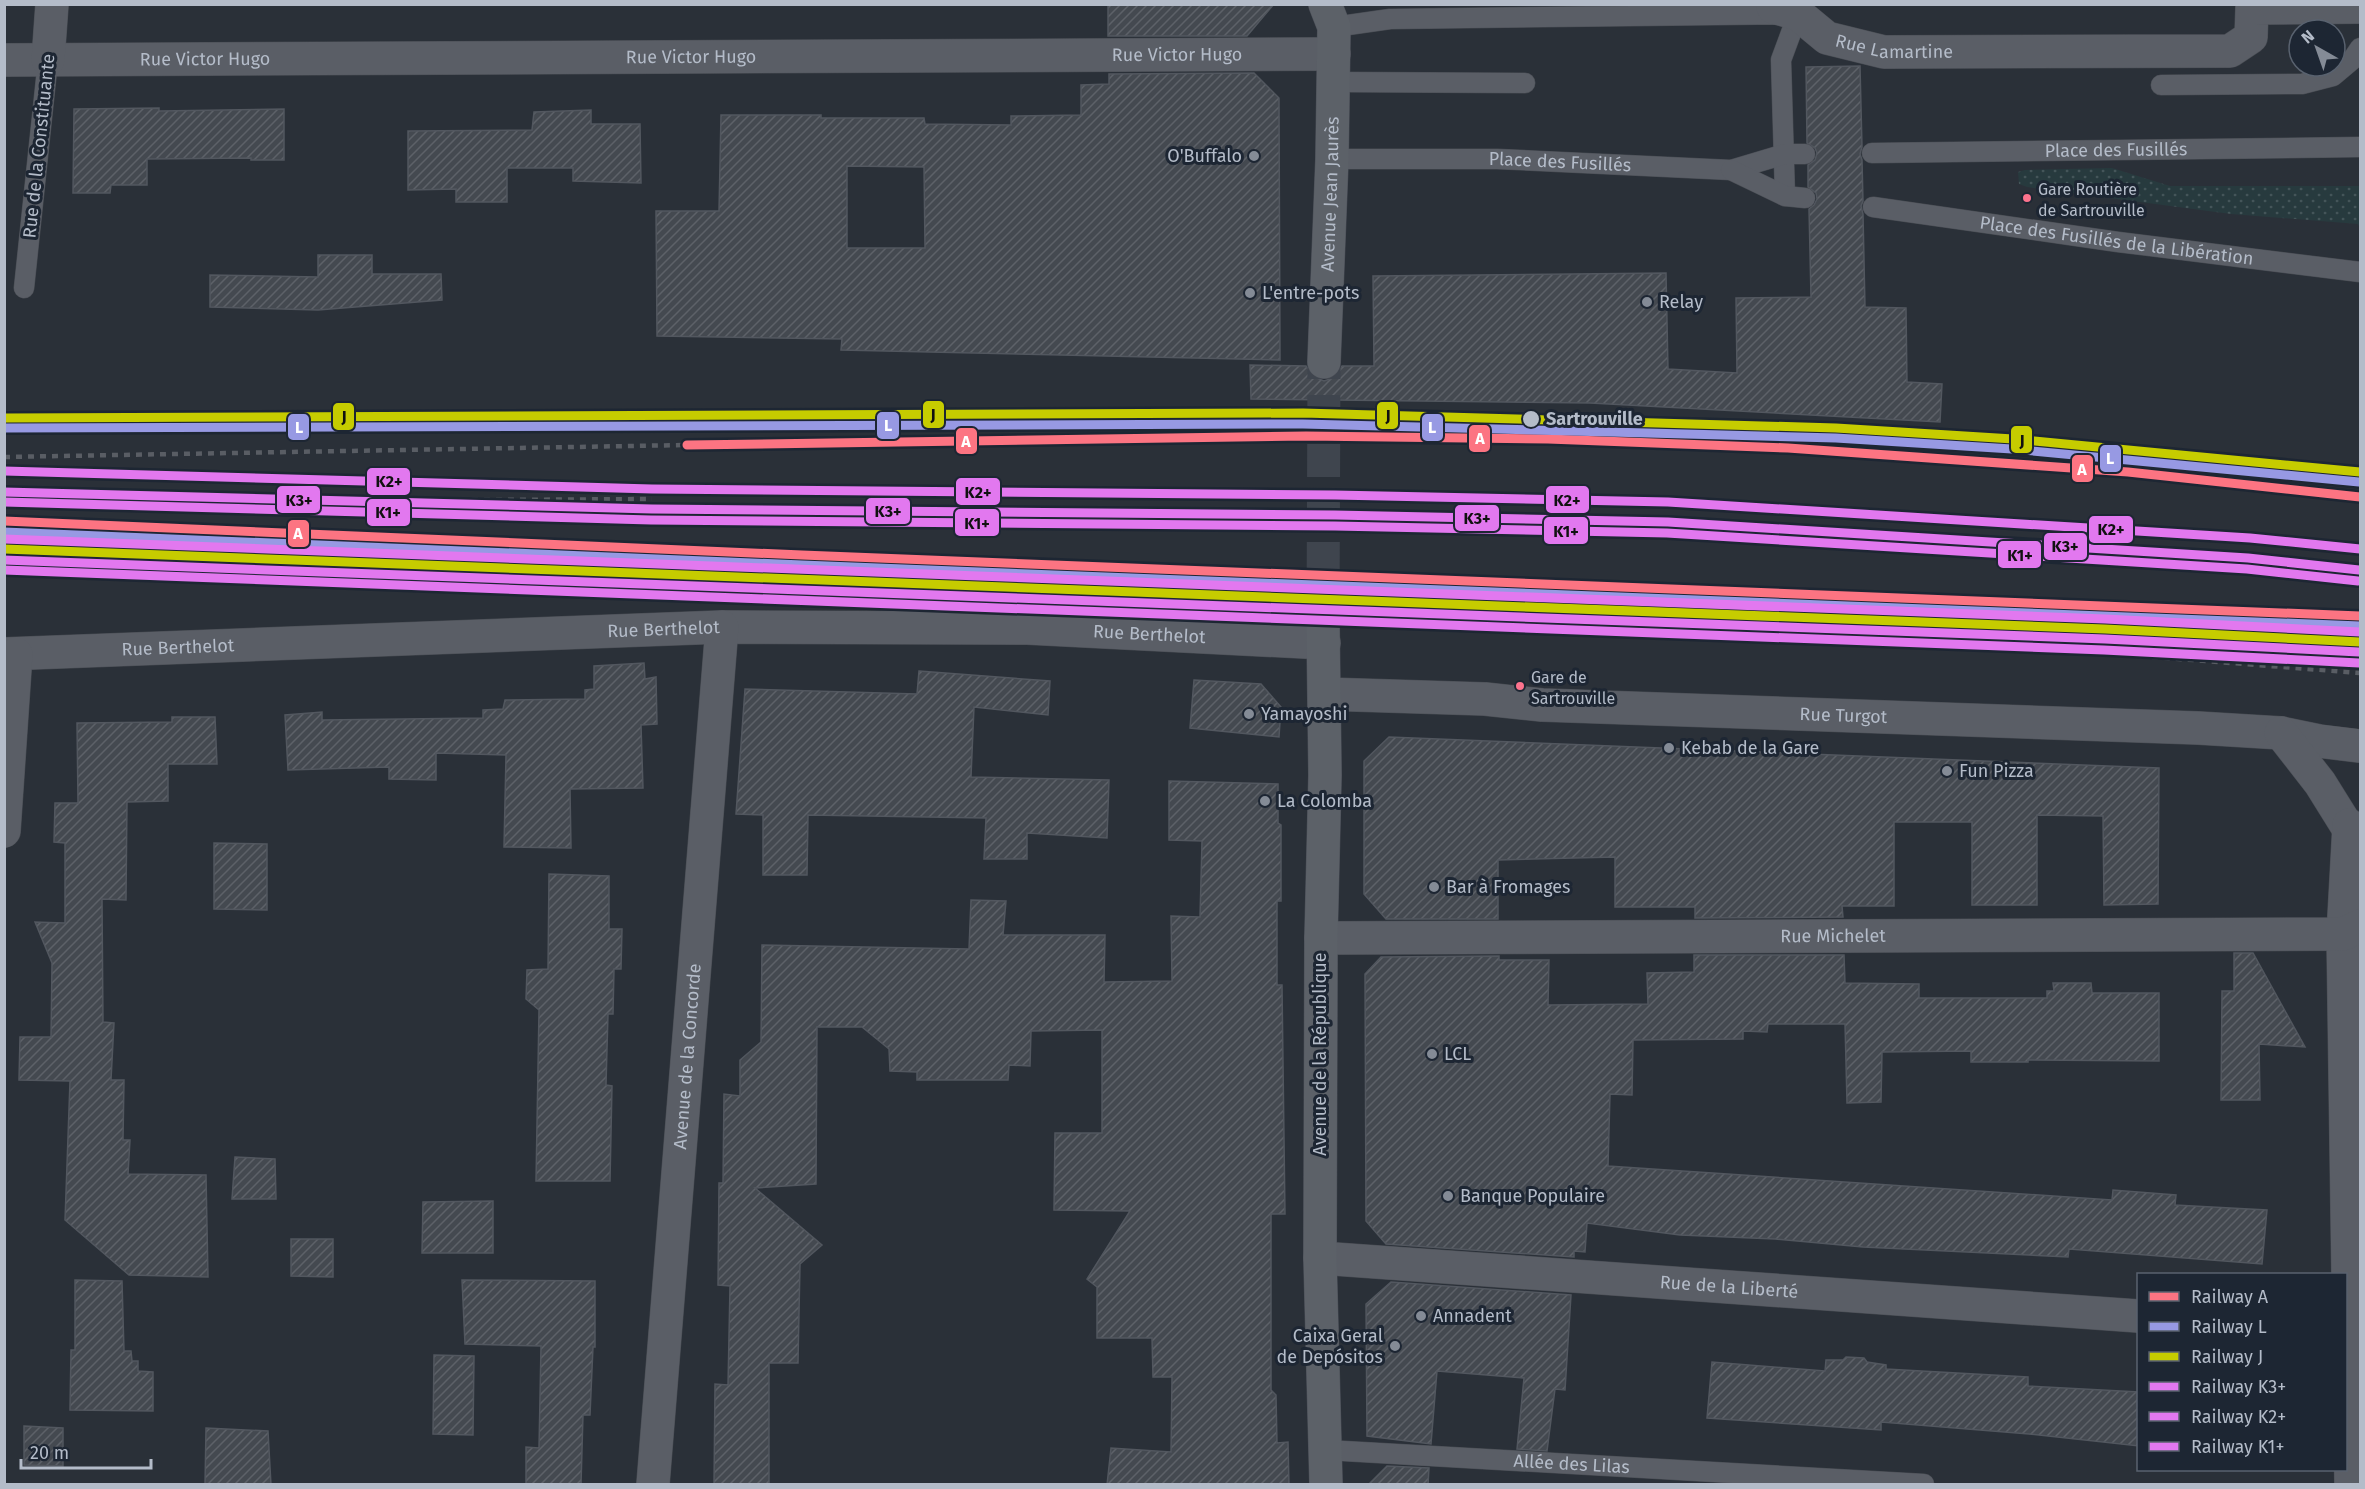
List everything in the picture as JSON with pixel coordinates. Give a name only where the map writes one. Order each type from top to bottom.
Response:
[{"type":"main road","name":"Avenue Jean Jaurès","points":[[1324,362],[1335,34]]},
{"type":"main road","name":"Avenue de la République","points":[[1323,634],[1325,775],[1321,938],[1320,1258],[1326,1485]]},
{"type":"street","name":"Rue de la Constituante","points":[[48,60],[52,4]]},
{"type":"street","name":"Rue Lamartine","points":[[1785,9],[1827,38],[1884,52],[2230,51],[2251,37],[2252,8],[2310,6],[2361,8]]},
{"type":"street","name":"Rue Victor Hugo","points":[[4,60],[1335,34]]},
{"type":"street","name":"Rue Berthelot","points":[[10,654],[722,627],[1028,628],[1323,634]]},
{"type":"street","name":"Avenue de la Concorde","points":[[653,1485],[722,627]]},
{"type":"street","points":[[4,831],[10,654]]},
{"type":"street","name":"Rue Turgot","points":[[1325,694],[1485,699],[1542,705],[2281,733],[2319,741],[2361,746]]},
{"type":"street","points":[[2281,733],[2320,783],[2355,837],[2350,1485]]},
{"type":"street","name":"Rue Michelet","points":[[1321,938],[2355,937]]},
{"type":"street","name":"Rue de la Liberté","points":[[1320,1258],[2137,1316]]},
{"type":"lane","points":[[1335,34],[1390,19],[1785,9],[1781,60],[1795,154],[1785,196]]},
{"type":"lane","points":[[1335,34],[1525,83]]},
{"type":"lane","points":[[2161,85],[2302,84],[2333,76],[2352,60],[2361,48]]},
{"type":"lane","name":"Rue de la Constituante","points":[[24,288],[48,60]]},
{"type":"lane","name":"Place des Fusillés","points":[[1872,153],[2361,147]]},
{"type":"lane","name":"Place des Fusillés","points":[[1332,159],[1497,159],[1731,170],[1795,154]]},
{"type":"lane","points":[[1731,170],[1785,196],[1805,198]]},
{"type":"lane","name":"Place des Fusillés de la Libération","points":[[1873,207],[2118,242],[2361,272]]},
{"type":"lane","name":"Allée des Lilas","points":[[1326,1450],[1924,1485]]},
{"type":"green space","points":[[2112,168],[2170,186],[2360,186],[2360,228],[2358,224],[2231,214],[2027,187],[2019,184],[2018,172],[2025,170]]},
{"type":"building","points":[[1108,4],[1274,4],[1247,36],[1108,36]]},
{"type":"building","points":[[1860,66],[1862,147],[1860,154],[1863,201],[1861,206],[1865,307],[1906,308],[1907,382],[1942,384],[1940,422],[1590,403],[1251,399],[1250,365],[1306,366],[1314,377],[1324,381],[1333,378],[1342,366],[1374,366],[1373,276],[1666,273],[1668,369],[1737,373],[1736,298],[1811,297],[1809,209],[1817,199],[1816,193],[1808,187],[1808,165],[1815,160],[1817,153],[1815,148],[1807,143],[1806,67]]},
{"type":"building","points":[[1254,73],[1279,98],[1280,360],[841,350],[842,339],[657,336],[656,211],[719,211],[721,115],[924,118],[925,124],[1011,125],[1011,116],[1081,115],[1081,85],[1109,84],[1109,74]],"holes":[[[847,166],[924,167],[925,248],[847,248]]]},
{"type":"building","points":[[159,108],[159,111],[284,109],[284,160],[147,159],[147,185],[111,185],[110,193],[73,193],[74,109]]},
{"type":"building","points":[[591,110],[591,124],[640,124],[641,183],[573,181],[573,168],[507,168],[507,202],[456,202],[456,189],[408,190],[408,131],[532,130],[534,112]]},
{"type":"building","points":[[318,255],[372,255],[372,274],[441,274],[442,300],[318,310],[210,307],[210,275],[318,277]]},
{"type":"building","points":[[644,663],[645,679],[656,677],[657,724],[641,725],[643,788],[570,789],[571,848],[504,847],[506,755],[436,753],[436,780],[389,779],[389,767],[288,770],[285,715],[322,712],[322,720],[483,718],[483,710],[503,709],[505,700],[585,699],[585,690],[594,689],[594,666]]},
{"type":"building","points":[[919,671],[1050,681],[1048,715],[974,707],[971,777],[1109,780],[1107,838],[1027,833],[1027,859],[984,859],[986,818],[808,815],[807,875],[763,875],[763,815],[736,814],[745,689],[917,694]]},
{"type":"building","points":[[1194,680],[1261,684],[1281,707],[1279,737],[1190,728]]},
{"type":"building","points":[[172,717],[215,717],[217,764],[168,764],[168,801],[127,802],[126,900],[102,899],[103,1022],[114,1023],[111,1080],[124,1080],[123,1140],[130,1140],[128,1174],[206,1175],[208,1277],[129,1275],[65,1220],[70,1081],[19,1080],[20,1037],[51,1037],[52,963],[35,922],[65,923],[65,843],[54,842],[55,803],[78,803],[77,723],[172,722]]},
{"type":"building","points":[[1389,737],[2159,768],[2158,904],[2104,905],[2103,816],[2037,815],[2037,905],[1972,905],[1972,822],[1894,822],[1894,906],[1842,906],[1843,917],[1695,918],[1695,907],[1615,907],[1615,857],[1498,860],[1498,919],[1386,919],[1364,894],[1364,761]]},
{"type":"building","points":[[1169,781],[1278,784],[1278,823],[1281,825],[1281,901],[1277,901],[1277,985],[1282,985],[1285,1214],[1271,1214],[1271,1390],[1276,1395],[1277,1443],[1288,1442],[1289,1485],[1107,1485],[1111,1448],[1171,1452],[1172,1377],[1153,1377],[1152,1338],[1097,1338],[1097,1287],[1087,1279],[1130,1211],[1054,1210],[1055,1133],[1102,1133],[1102,1030],[1031,1031],[1030,1066],[1009,1065],[1008,1080],[917,1080],[917,1072],[890,1071],[889,1049],[862,1027],[817,1027],[816,1184],[755,1188],[822,1245],[800,1264],[798,1363],[769,1363],[769,1485],[714,1485],[715,1384],[728,1385],[730,1286],[718,1285],[719,1183],[723,1183],[724,1094],[740,1096],[740,1060],[761,1042],[762,945],[969,949],[971,900],[1006,901],[1003,935],[1105,935],[1104,982],[1172,981],[1171,916],[1200,917],[1202,841],[1169,840]]},
{"type":"building","points":[[214,843],[267,844],[267,910],[214,909]]},
{"type":"building","points":[[549,874],[609,876],[609,929],[622,929],[621,969],[614,969],[613,1014],[608,1014],[606,1085],[612,1086],[610,1181],[536,1181],[539,1010],[526,999],[527,970],[548,969]]},
{"type":"building","points":[[2234,953],[2253,953],[2305,1047],[2259,1044],[2260,1100],[2221,1100],[2222,991],[2234,991]]},
{"type":"building","points":[[1694,955],[1844,955],[1845,983],[1919,984],[1919,998],[2047,998],[2047,991],[2054,991],[2053,983],[2091,983],[2092,993],[2159,993],[2159,1061],[1971,1062],[1971,1051],[1882,1052],[1881,1102],[1847,1103],[1845,1024],[1768,1024],[1767,1032],[1743,1031],[1743,1039],[1633,1040],[1632,1095],[1610,1094],[1608,1166],[2112,1200],[2113,1190],[2176,1195],[2175,1205],[2267,1210],[2262,1264],[2069,1249],[2068,1257],[1863,1247],[1775,1239],[1680,1235],[1587,1223],[1585,1252],[1574,1251],[1574,1257],[1386,1244],[1366,1221],[1365,974],[1381,957],[1499,956],[1499,960],[1549,960],[1548,1005],[1648,1004],[1647,973],[1694,972]]},
{"type":"building","points":[[235,1157],[275,1159],[276,1199],[232,1199]]},
{"type":"building","points":[[493,1201],[493,1253],[422,1253],[423,1202]]},
{"type":"building","points":[[291,1239],[333,1239],[333,1277],[291,1276]]},
{"type":"building","points":[[75,1280],[122,1281],[124,1351],[131,1351],[132,1361],[138,1361],[138,1371],[153,1372],[153,1411],[70,1410],[71,1350],[75,1350]]},
{"type":"building","points":[[462,1280],[595,1281],[595,1347],[593,1347],[590,1415],[583,1415],[581,1485],[526,1485],[526,1447],[539,1448],[541,1346],[465,1344]]},
{"type":"building","points":[[1391,1282],[1571,1295],[1565,1390],[1555,1389],[1547,1451],[1517,1449],[1524,1378],[1437,1371],[1431,1444],[1367,1436],[1366,1304]]},
{"type":"building","points":[[434,1355],[474,1356],[473,1435],[433,1434]]},
{"type":"building","points":[[1846,1357],[1864,1358],[1867,1362],[1886,1365],[1886,1369],[2028,1377],[2028,1386],[2137,1392],[2137,1446],[1881,1422],[1881,1430],[1707,1418],[1712,1362],[1825,1371],[1826,1360],[1843,1360]]},
{"type":"building","points":[[24,1426],[63,1428],[63,1466],[24,1465]]},
{"type":"building","points":[[206,1428],[268,1431],[271,1485],[205,1485]]},
{"type":"building","points":[[1387,1466],[1429,1468],[1428,1485],[1368,1485]]},
{"type":"tunnel","points":[[1323,624],[1324,362]]},
{"type":"railway","points":[[4,457],[687,445]]},
{"type":"railway","points":[[4,506],[140,502],[652,499]]},
{"type":"railway","points":[[1242,596],[1766,627],[2360,673]]},
{"type":"rail line","name":"J","points":[[4,418],[1303,413],[1836,428],[2013,439],[2360,472]]},
{"type":"rail line","name":"L","points":[[4,428],[1303,424],[1836,438],[2012,449],[2359,482]]},
{"type":"rail line","name":"A","points":[[687,445],[1306,436],[1548,439],[1788,448],[2128,472],[2360,497]]},
{"type":"rail line","name":"K2+","points":[[4,471],[652,489],[1335,495],[1668,502],[2250,538],[2360,549]]},
{"type":"rail line","name":"K3+","points":[[4,492],[652,509],[1335,515],[1668,522],[2248,558],[2359,570]]},
{"type":"rail line","name":"K1+","points":[[4,502],[651,520],[1335,526],[1667,533],[2247,569],[2358,581]]},
{"type":"rail line","name":"A","points":[[4,521],[802,555],[2360,616]]},
{"type":"rail line","name":"L","points":[[4,532],[2360,626]]},
{"type":"rail line","name":"K2+","points":[[4,539],[2105,619],[2360,632]]},
{"type":"rail line","name":"J","points":[[4,549],[2105,629],[2360,642]]},
{"type":"rail line","name":"K3+","points":[[4,560],[2105,639],[2359,652]]},
{"type":"rail line","name":"K1+","points":[[4,570],[2104,650],[2359,663]]},
{"type":"place","name":"O'Buffalo","points":[[1254,156]]},
{"type":"place","name":"Gare Routière de Sartrouville","points":[[2027,198]]},
{"type":"place","name":"L'entre-pots","points":[[1250,293]]},
{"type":"place","name":"Relay","points":[[1647,302]]},
{"type":"place","name":"Sartrouville","points":[[1531,419]]},
{"type":"place","name":"Gare de Sartrouville","points":[[1520,686]]},
{"type":"place","name":"Yamayoshi","points":[[1249,714]]},
{"type":"place","name":"Kebab de la Gare","points":[[1669,748]]},
{"type":"place","name":"Fun Pizza","points":[[1947,771]]},
{"type":"place","name":"La Colomba","points":[[1265,801]]},
{"type":"place","name":"Bar à Fromages","points":[[1434,887]]},
{"type":"place","name":"LCL","points":[[1432,1054]]},
{"type":"place","name":"Banque Populaire","points":[[1448,1196]]},
{"type":"place","name":"Annadent","points":[[1421,1316]]},
{"type":"place","name":"Caixa Geral de Depósitos","points":[[1395,1346]]}]
